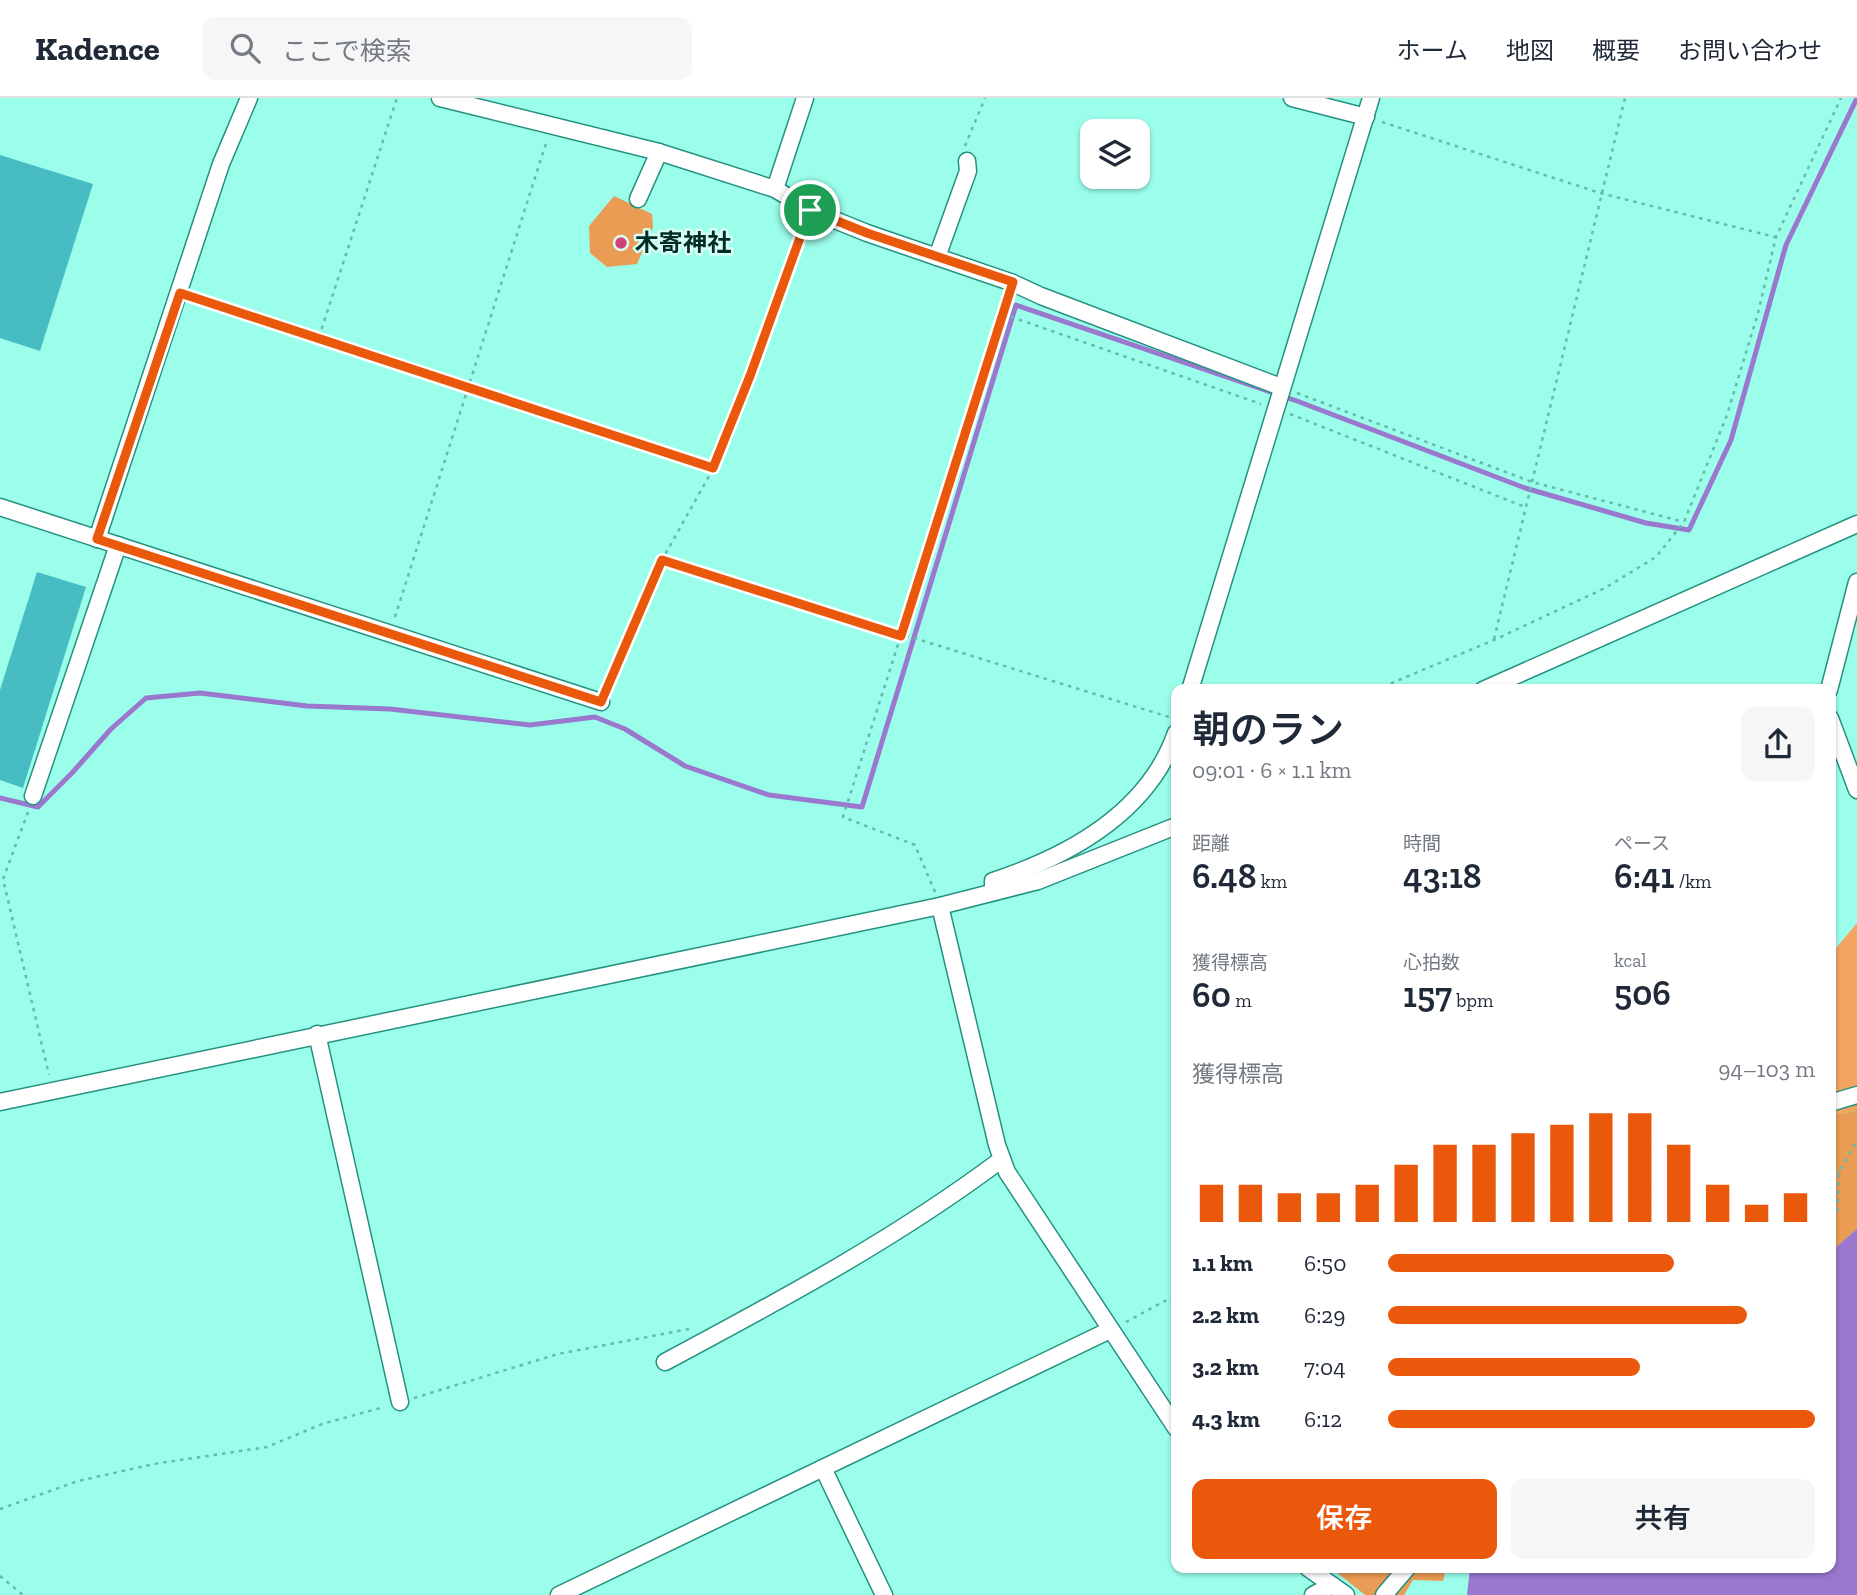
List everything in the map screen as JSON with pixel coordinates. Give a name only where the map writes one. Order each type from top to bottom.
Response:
[{"type":"street","points":[[97,539],[221,164],[249,98]]},
{"type":"street","points":[[440,98],[659,152],[775,189],[810,210],[1013,282],[1041,296],[1281,387]]},
{"type":"street","points":[[775,189],[806,98]]},
{"type":"street","points":[[1292,98],[1366,117]]},
{"type":"street","points":[[1192,684],[1371,98]]},
{"type":"street","points":[[638,199],[659,152]]},
{"type":"street","points":[[937,257],[968,171],[967,160]]},
{"type":"street","points":[[0,508],[601,702]]},
{"type":"street","points":[[1497,684],[1857,524]]},
{"type":"street","points":[[33,796],[118,545]]},
{"type":"street","points":[[1831,684],[1857,582]]},
{"type":"street","points":[[1836,734],[1857,790]]},
{"type":"street","points":[[993,892],[993,881],[1031,869],[1096,836],[1151,783],[1171,746]]},
{"type":"street","points":[[0,1102],[940,906],[1038,881],[1171,828]]},
{"type":"street","points":[[940,906],[1002,1158],[1040,1225],[1171,1420]]},
{"type":"street","points":[[317,1034],[400,1402]]},
{"type":"street","points":[[1836,1101],[1857,1095]]},
{"type":"street","points":[[665,1362],[813,1283],[954,1195],[1002,1158]]},
{"type":"street","points":[[559,1595],[1110,1330]]},
{"type":"street","points":[[823,1468],[884,1595]]},
{"type":"street","points":[[1315,1573],[1339,1590]]},
{"type":"street","points":[[1384,1595],[1403,1573]]},
{"type":"street","points":[[1313,1595],[1339,1590]]},
{"type":"path","points":[[318,337],[397,98]]},
{"type":"path","points":[[967,160],[966,140],[985,98]]},
{"type":"path","points":[[1494,640],[1625,98]]},
{"type":"path","points":[[1389,684],[1494,640],[1605,588],[1656,557],[1684,522],[1727,415],[1776,237],[1841,98]]},
{"type":"path","points":[[1366,117],[1600,193],[1776,237]]},
{"type":"path","points":[[390,634],[466,387],[551,127]]},
{"type":"path","points":[[601,702],[662,560],[713,468],[750,376],[810,210]]},
{"type":"path","points":[[940,906],[915,845],[843,817],[1013,282]]},
{"type":"path","points":[[180,293],[713,468]]},
{"type":"path","points":[[1281,387],[1532,482],[1684,522]]},
{"type":"path","points":[[662,560],[1171,717]]},
{"type":"path","points":[[33,796],[18,845],[3,879],[53,1090]]},
{"type":"path","points":[[1836,1212],[1839,1172],[1857,1140]]},
{"type":"path","points":[[1110,1330],[1171,1298]]},
{"type":"path","points":[[0,1509],[78,1481],[154,1464],[267,1447],[322,1424],[558,1354],[694,1328]]},
{"type":"path","points":[[0,1576],[23,1595]]},
{"type":"shaded area","points":[[614,196],[652,214],[653,227],[637,264],[607,267],[590,253],[589,226]]},
{"type":"shaded area","points":[[1857,923],[1857,1111],[1836,1114],[1836,948]]},
{"type":"shaded area","points":[[1857,1111],[1857,1229],[1836,1247],[1836,1114]]},
{"type":"shaded area","points":[[1857,1229],[1857,1595],[1467,1595],[1469,1573],[1836,1573],[1836,1247]]},
{"type":"shaded area","points":[[1337,1573],[1445,1573],[1443,1581],[1413,1580],[1404,1595],[1365,1595]]},
{"type":"building","points":[[0,155],[93,184],[40,351],[0,338]]},
{"type":"building","points":[[37,572],[86,587],[23,788],[0,780],[0,690]]},
{"type":"waterway","points":[[0,798],[38,807],[111,729],[146,698],[200,693],[307,706],[390,709],[530,725],[595,717],[625,729],[685,766],[769,795],[862,807],[1016,305],[1297,401],[1525,488],[1646,523],[1689,530],[1731,440],[1786,245],[1857,98]]},
{"type":"place","name":"木寄神社","points":[[621,243]]},
{"type":"route","points":[[810,210],[867,233],[1013,282],[901,636],[662,560],[601,702],[97,539],[180,293],[713,468],[750,376],[810,210]]}]
